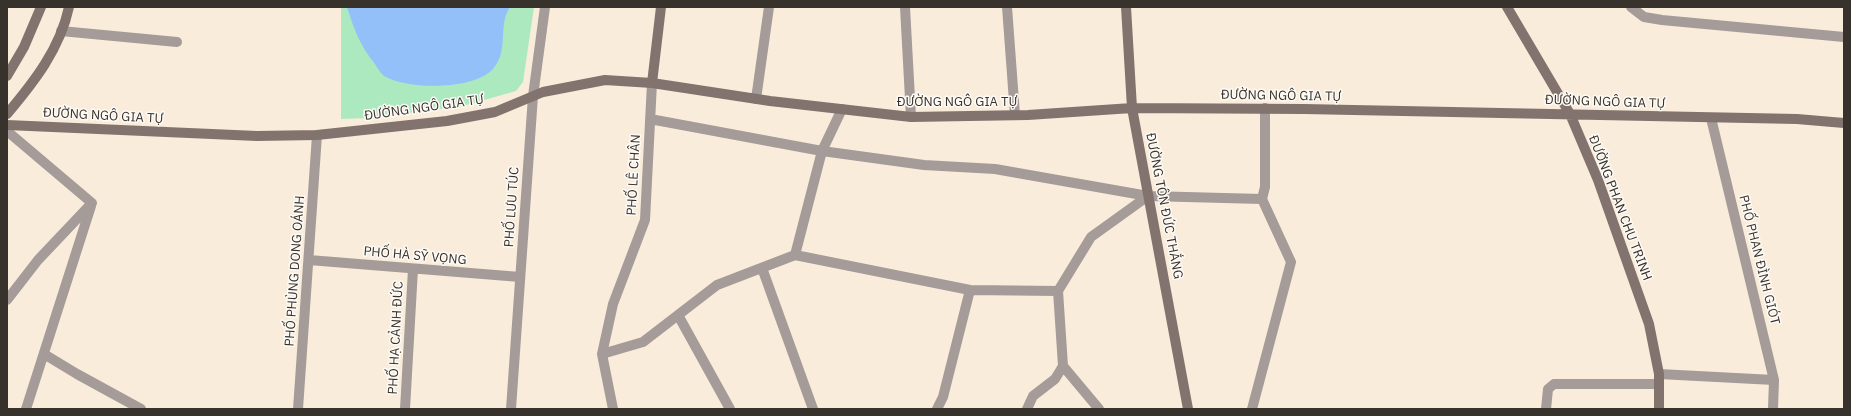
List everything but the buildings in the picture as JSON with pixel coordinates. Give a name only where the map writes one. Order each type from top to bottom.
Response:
[{"type":"street","points":[[7,76],[24,48],[41,7]]},
{"type":"street","points":[[7,114],[34,81],[56,47],[68,7]]},
{"type":"street","name":"PHỐ LƯU TÚC","points":[[511,409],[533,96],[545,7]]},
{"type":"street","name":"PHỐ LÊ CHÂN","points":[[613,409],[602,354],[613,304],[645,220],[652,83],[661,7]]},
{"type":"street","points":[[756,99],[769,7]]},
{"type":"street","points":[[905,7],[911,117]]},
{"type":"street","points":[[1007,7],[1015,115]]},
{"type":"street","name":"ĐƯỜNG TÔN ĐỨC THẮNG","points":[[1126,7],[1132,108],[1188,409]]},
{"type":"street","name":"ĐƯỜNG PHAN CHU TRINH","points":[[1507,7],[1570,114],[1598,180],[1649,324],[1659,379],[1659,409]]},
{"type":"street","points":[[1631,7],[1644,17],[1662,20],[1844,37]]},
{"type":"street","points":[[61,31],[178,42]]},
{"type":"street","name":"ĐƯỜNG NGÔ GIA TỰ","points":[[7,125],[257,136],[317,135],[447,121],[495,112],[543,92],[605,80],[652,83],[756,99],[911,117],[1015,115],[1132,108],[1265,108],[1570,114],[1797,120],[1844,123]]},
{"type":"street","points":[[1252,409],[1291,262],[1262,199],[1265,187],[1265,108]]},
{"type":"street","points":[[795,255],[822,151],[842,109]]},
{"type":"street","name":"PHỐ PHAN ĐÌNH GIÓT","points":[[1711,118],[1774,380],[1773,409]]},
{"type":"street","points":[[650,119],[822,151],[924,165],[995,169],[1148,196],[1262,199]]},
{"type":"street","points":[[7,131],[92,202]]},
{"type":"street","name":"PHỐ PHÙNG DONG OÁNH","points":[[298,409],[317,135]]},
{"type":"street","points":[[1027,409],[1033,396],[1055,379],[1063,366],[1058,291],[1091,237],[1148,196]]},
{"type":"street","points":[[7,300],[38,260],[92,202]]},
{"type":"street","points":[[26,409],[92,202]]},
{"type":"street","points":[[602,354],[643,342],[717,285],[795,255],[970,290],[1058,291]]},
{"type":"street","name":"PHỐ HÀ SỸ VỌNG","points":[[309,260],[520,277]]},
{"type":"street","name":"PHỐ HẠ CẢNH ĐỨC","points":[[405,409],[413,268]]},
{"type":"street","points":[[762,268],[813,409]]},
{"type":"street","points":[[937,409],[943,396],[970,290]]},
{"type":"street","points":[[678,315],[730,409]]},
{"type":"street","points":[[44,354],[141,409]]},
{"type":"street","points":[[1063,366],[1099,409]]},
{"type":"street","points":[[1546,409],[1548,390],[1554,384],[1659,379],[1774,380]]},
{"type":"green space","points":[[341,7],[534,7],[523,82],[516,91],[463,106],[369,118],[341,119]]},
{"type":"water","points":[[347,7],[510,7],[504,22],[501,55],[492,70],[483,77],[470,81],[440,86],[423,86],[395,81],[384,76],[361,44]]}]
